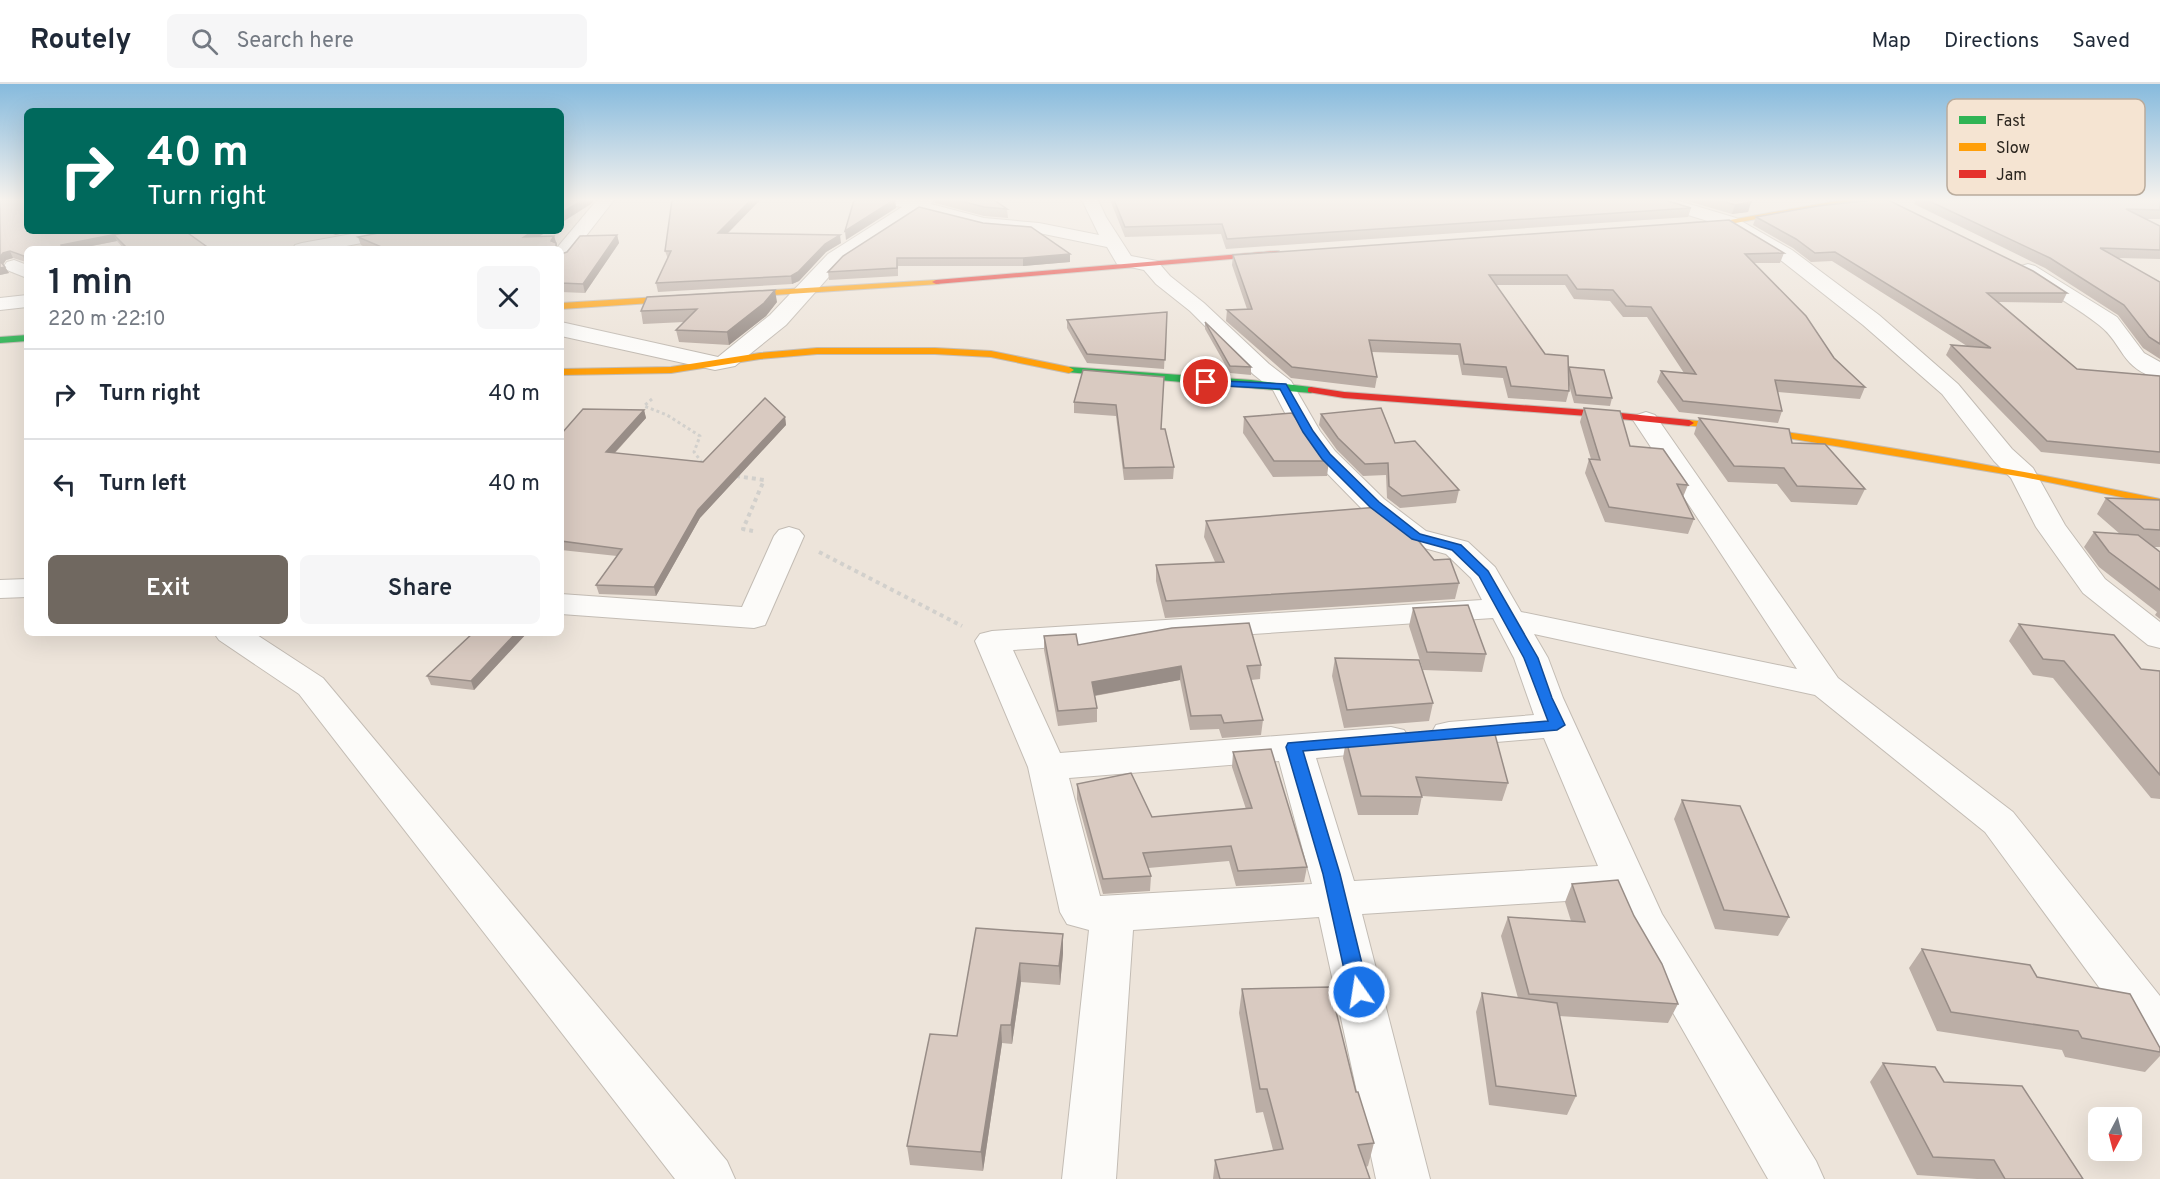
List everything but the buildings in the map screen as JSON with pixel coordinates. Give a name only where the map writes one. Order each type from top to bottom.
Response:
[{"type":"street","points":[[564,330],[721,362],[778,320],[836,258],[846,251]]},
{"type":"street","points":[[1118,251],[1124,260],[1150,265],[1163,280],[1197,307],[1261,369],[1283,386],[1308,432],[1326,457],[1374,505],[1416,537],[1457,548],[1484,574],[1531,658],[1545,698],[1644,922],[1797,1179]]},
{"type":"street","points":[[1780,251],[1871,320],[1950,389],[2003,455],[2023,474],[2051,527],[2094,586],[2160,638]]},
{"type":"street","points":[[564,306],[804,292],[1292,252]]},
{"type":"street","points":[[2007,260],[2037,274],[2109,322],[2136,358],[2160,372]]},
{"type":"street","points":[[0,304],[24,301]]},
{"type":"street","points":[[0,340],[24,338]]},
{"type":"street","points":[[564,372],[671,370],[817,351],[935,351],[991,354],[1061,369],[1119,376],[1283,386],[1344,395],[1561,410],[1763,431],[2023,474],[2160,502]]},
{"type":"street","points":[[1646,420],[1826,686],[1999,822],[2160,1032]]},
{"type":"street","points":[[564,604],[754,618],[789,536]]},
{"type":"street","points":[[0,589],[24,588]]},
{"type":"street","points":[[1626,880],[1112,914],[1083,912],[1047,767],[992,641],[1506,613],[1826,686]]},
{"type":"street","points":[[236,636],[311,686],[708,1179]]},
{"type":"street","points":[[1047,767],[1557,725]]},
{"type":"street","points":[[1294,747],[1337,899],[1403,1179]]},
{"type":"street","points":[[1089,1179],[1112,914]]},
{"type":"traffic: fast","points":[[0,340],[24,338]]},
{"type":"traffic: fast","points":[[1069,370],[1251,383],[1311,390]]},
{"type":"traffic: slow","points":[[564,306],[936,282]]},
{"type":"traffic: slow","points":[[564,372],[671,370],[760,356],[817,351],[935,351],[991,354],[1069,370]]},
{"type":"traffic: slow","points":[[1689,423],[1763,431],[2023,474],[2160,502]]},
{"type":"traffic: jam","points":[[936,282],[1276,253]]},
{"type":"traffic: jam","points":[[1311,390],[1344,395],[1601,414],[1689,423]]},
{"type":"route","points":[[1206,382],[1283,386],[1308,432],[1326,457],[1350,478],[1374,505],[1416,537],[1457,548],[1484,574],[1531,658],[1557,725],[1294,747],[1331,874],[1359,992]]}]
